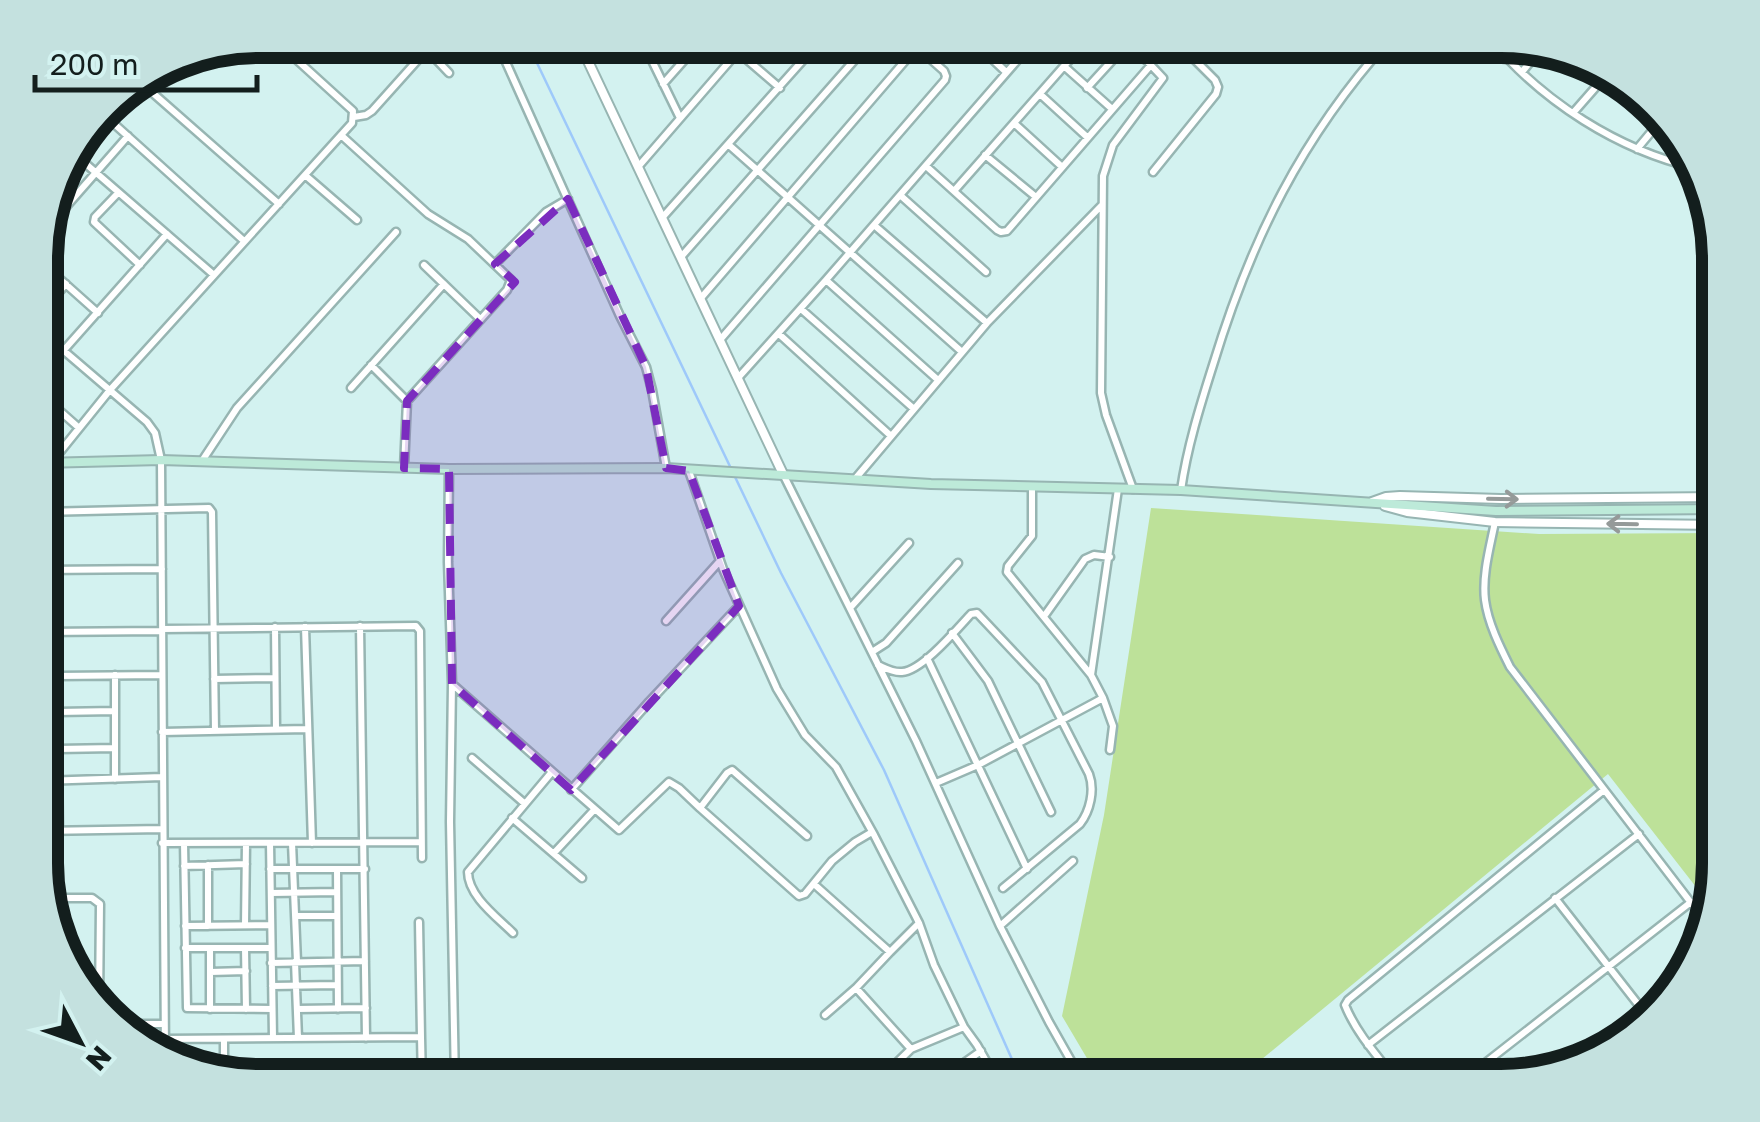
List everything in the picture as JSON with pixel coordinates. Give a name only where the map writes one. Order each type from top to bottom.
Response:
[{"type":"main road","points":[[58,463],[161,460],[450,469],[666,468],[931,484],[1181,490],[1496,511],[1702,510]]},
{"type":"street","points":[[294,58],[354,117]]},
{"type":"street","points":[[354,117],[372,111],[420,58]]},
{"type":"street","points":[[435,58],[449,73]]},
{"type":"street","points":[[504,58],[646,367],[666,468]]},
{"type":"street","points":[[586,58],[783,474],[936,783],[1000,926],[1072,1064]]},
{"type":"street","points":[[651,58],[680,118]]},
{"type":"street","points":[[663,84],[686,58]]},
{"type":"street","points":[[638,168],[731,58]]},
{"type":"street","points":[[745,58],[780,88]]},
{"type":"street","points":[[661,219],[806,58]]},
{"type":"street","points":[[681,257],[856,58]]},
{"type":"street","points":[[701,298],[907,58]]},
{"type":"street","points":[[720,340],[945,80],[944,71],[929,58]]},
{"type":"street","points":[[991,58],[1006,72]]},
{"type":"street","points":[[738,378],[1019,58]]},
{"type":"street","points":[[954,190],[1072,58]]},
{"type":"street","points":[[1087,88],[1113,58]]},
{"type":"street","points":[[1133,488],[1101,393],[1103,204],[1104,176],[1112,145],[1162,82],[1162,75],[1144,58]]},
{"type":"street","points":[[1153,172],[1216,94],[1215,80],[1193,58]]},
{"type":"street","points":[[1181,490],[1224,328],[1261,232],[1304,151],[1373,58]]},
{"type":"street","points":[[1508,58],[1573,113],[1637,149],[1679,164]]},
{"type":"street","points":[[1522,72],[1531,60]]},
{"type":"street","points":[[926,166],[1000,232],[1007,231],[1151,65]]},
{"type":"street","points":[[1065,67],[1112,109]]},
{"type":"street","points":[[1573,113],[1599,83]]},
{"type":"street","points":[[149,90],[278,204]]},
{"type":"street","points":[[1040,94],[1087,137]]},
{"type":"street","points":[[58,450],[354,117]]},
{"type":"street","points":[[111,121],[244,242]]},
{"type":"street","points":[[1014,123],[1062,166]]},
{"type":"street","points":[[1637,149],[1654,128]]},
{"type":"street","points":[[341,135],[428,214],[468,239],[496,264],[508,276],[510,286],[407,401],[404,468]]},
{"type":"street","points":[[64,209],[128,136]]},
{"type":"street","points":[[729,145],[962,352]]},
{"type":"street","points":[[985,155],[1036,197]]},
{"type":"street","points":[[83,161],[214,275]]},
{"type":"street","points":[[305,174],[357,220]]},
{"type":"street","points":[[118,193],[94,222],[140,265]]},
{"type":"street","points":[[900,195],[986,272]]},
{"type":"street","points":[[496,264],[546,212],[568,200]]},
{"type":"street","points":[[855,479],[988,323],[1103,204]]},
{"type":"street","points":[[874,225],[988,323]]},
{"type":"street","points":[[202,461],[237,408],[396,232]]},
{"type":"street","points":[[64,350],[167,234]]},
{"type":"street","points":[[424,265],[480,319]]},
{"type":"street","points":[[58,277],[98,313]]},
{"type":"street","points":[[826,280],[938,380]]},
{"type":"street","points":[[58,293],[66,284]]},
{"type":"street","points":[[351,388],[444,284]]},
{"type":"street","points":[[800,309],[914,409]]},
{"type":"street","points":[[779,334],[891,436]]},
{"type":"street","points":[[58,345],[155,433],[161,460],[164,1039],[421,1037]]},
{"type":"street","points":[[371,365],[407,401]]},
{"type":"street","points":[[58,409],[79,428]]},
{"type":"street","points":[[450,469],[450,822],[456,1064]]},
{"type":"street","points":[[694,471],[720,561],[784,702],[805,735],[836,767],[919,923],[964,1027],[988,1064]]},
{"type":"street","points":[[1032,487],[1032,536],[1007,568],[1092,675],[1113,726],[1110,750]]},
{"type":"street","points":[[1092,675],[1118,489]]},
{"type":"street","points":[[1372,502],[1400,496],[1702,498]]},
{"type":"street","points":[[1372,502],[1407,512],[1495,522],[1702,525]]},
{"type":"street","points":[[58,512],[205,507],[212,512],[215,731]]},
{"type":"street","points":[[1495,522],[1485,602],[1510,668],[1697,910]]},
{"type":"street","points":[[850,608],[909,543]]},
{"type":"street","points":[[1044,615],[1086,559],[1094,555],[1110,557]]},
{"type":"street","points":[[666,621],[720,561]]},
{"type":"street","points":[[872,652],[886,643],[958,564]]},
{"type":"street","points":[[58,570],[162,569]]},
{"type":"street","points":[[571,790],[739,606]]},
{"type":"street","points":[[877,664],[904,672],[926,658],[971,614],[979,614],[1042,682],[1092,781],[1086,814],[1080,824],[1003,888]]},
{"type":"street","points":[[360,626],[366,1038]]},
{"type":"street","points":[[58,632],[416,626],[420,631],[422,858]]},
{"type":"street","points":[[275,627],[276,730]]},
{"type":"street","points":[[305,627],[312,842]]},
{"type":"street","points":[[952,634],[988,681],[1051,812]]},
{"type":"street","points":[[926,658],[1027,868]]},
{"type":"street","points":[[58,676],[162,675]]},
{"type":"street","points":[[115,676],[115,779]]},
{"type":"street","points":[[214,678],[276,678]]},
{"type":"street","points":[[452,684],[614,827],[622,830],[669,782],[796,894],[805,894],[840,853],[872,832]]},
{"type":"street","points":[[936,783],[978,765],[1103,698]]},
{"type":"street","points":[[58,712],[115,711]]},
{"type":"street","points":[[162,732],[308,729]]},
{"type":"street","points":[[115,748],[58,745],[59,831],[162,829]]},
{"type":"street","points":[[472,758],[524,804]]},
{"type":"street","points":[[700,808],[732,770],[807,836]]},
{"type":"street","points":[[514,934],[480,899],[467,878],[468,872],[551,772]]},
{"type":"street","points":[[58,780],[162,778]]},
{"type":"street","points":[[1383,1064],[1346,1009],[1348,1000],[1604,790]]},
{"type":"street","points":[[554,853],[594,810]]},
{"type":"street","points":[[512,818],[582,878]]},
{"type":"street","points":[[1368,1045],[1639,834]]},
{"type":"street","points":[[270,842],[272,1038]]},
{"type":"street","points":[[162,843],[421,842]]},
{"type":"street","points":[[184,843],[186,1005],[190,1009],[272,1009]]},
{"type":"street","points":[[245,925],[246,843]]},
{"type":"street","points":[[292,843],[298,1038]]},
{"type":"street","points":[[1000,926],[1073,861]]},
{"type":"street","points":[[184,866],[246,864]]},
{"type":"street","points":[[208,865],[208,926]]},
{"type":"street","points":[[270,869],[365,869]]},
{"type":"street","points":[[338,869],[338,1009]]},
{"type":"street","points":[[814,884],[890,952]]},
{"type":"street","points":[[270,893],[338,892]]},
{"type":"street","points":[[61,898],[92,898],[100,904],[100,987]]},
{"type":"street","points":[[1554,898],[1641,1008]]},
{"type":"street","points":[[1484,1064],[1691,902]]},
{"type":"street","points":[[296,916],[338,916]]},
{"type":"street","points":[[420,922],[422,1064]]},
{"type":"street","points":[[825,1015],[919,923]]},
{"type":"street","points":[[184,926],[271,925]]},
{"type":"street","points":[[185,948],[271,948]]},
{"type":"street","points":[[210,948],[210,1009]]},
{"type":"street","points":[[246,948],[246,1009]]},
{"type":"street","points":[[272,963],[366,961]]},
{"type":"street","points":[[210,972],[246,971]]},
{"type":"street","points":[[272,986],[338,985]]},
{"type":"street","points":[[856,988],[911,1049]]},
{"type":"street","points":[[297,1010],[366,1008]]},
{"type":"street","points":[[137,1024],[164,1024]]},
{"type":"street","points":[[896,1064],[911,1049],[964,1027]]},
{"type":"street","points":[[224,1038],[224,1061]]},
{"type":"street","points":[[962,1064],[981,1051]]},
{"type":"highlighted area","points":[[568,199],[646,367],[666,468],[689,471],[739,606],[571,790],[452,684],[449,469],[404,468],[407,401],[515,282],[495,264]]},
{"type":"green space","points":[[1151,508],[1539,534],[1702,533],[1700,892],[1608,774],[1256,1064],[1199,1064],[1196,1060],[1191,1064],[1090,1064],[1062,1016],[1104,815]]},
{"type":"waterway","points":[[535,58],[781,573],[884,770],[1014,1064]]}]
